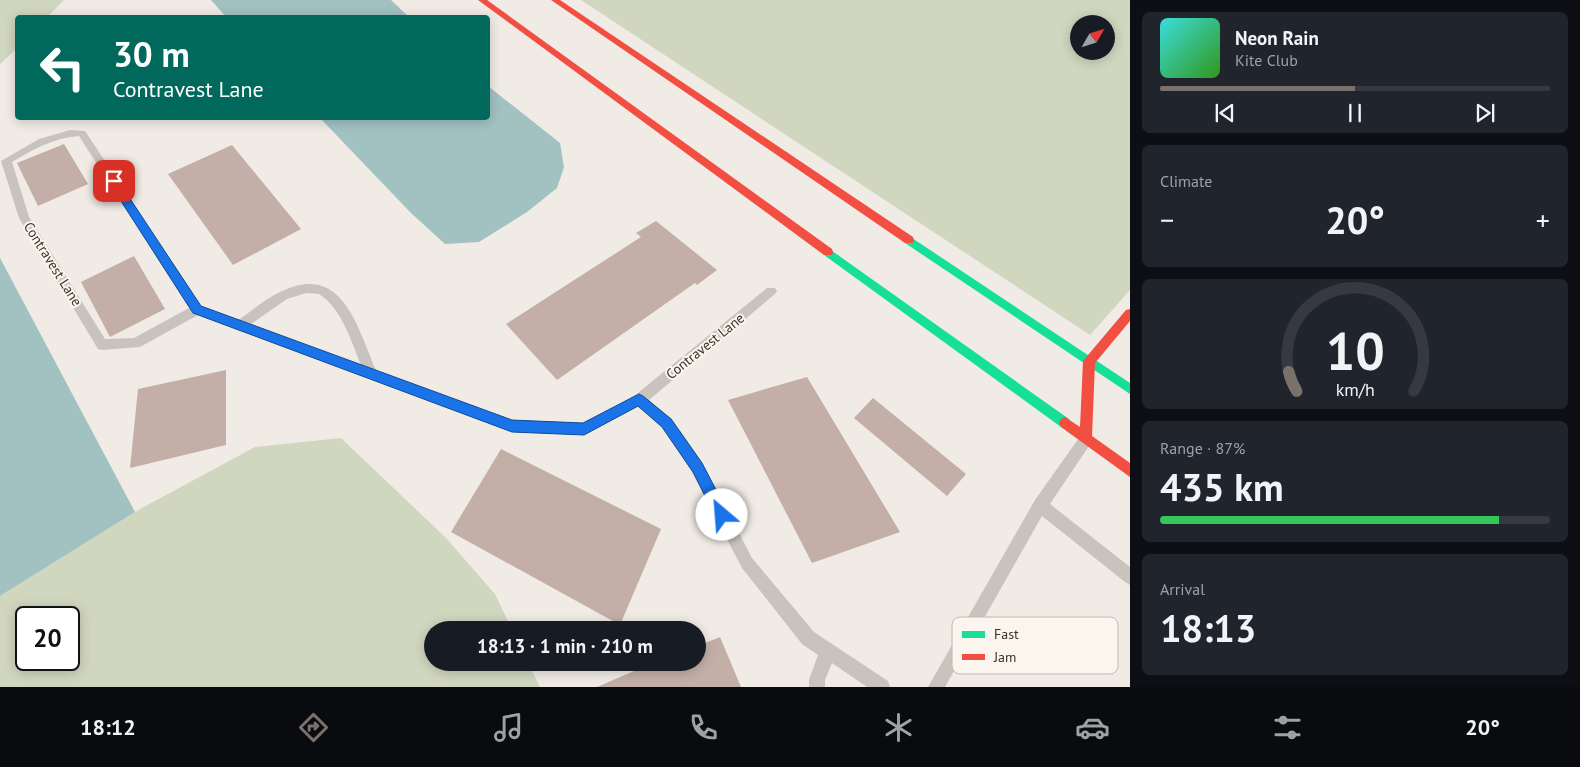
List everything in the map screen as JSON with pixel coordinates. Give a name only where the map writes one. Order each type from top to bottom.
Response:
[{"type":"main road","points":[[482,0],[1130,471]]},
{"type":"main road","points":[[555,0],[1130,389]]},
{"type":"main road","points":[[1086,439],[1089,361],[1130,313]]},
{"type":"lane","name":"Contravest Lane","points":[[197,310],[136,343],[102,345],[24,218],[6,161],[36,143],[60,134],[82,133],[197,310],[512,426],[584,429],[639,400],[771,292]]},
{"type":"lane","points":[[240,325],[287,294],[301,289],[314,288],[325,290],[344,313],[371,373]]},
{"type":"lane","points":[[639,400],[667,423],[697,467],[747,563],[808,638],[882,687]]},
{"type":"lane","points":[[976,617],[1040,505],[1086,439]]},
{"type":"lane","points":[[1040,505],[1130,577]]},
{"type":"lane","points":[[817,687],[817,680],[828,651]]},
{"type":"lane","points":[[936,687],[952,659]]},
{"type":"green space","points":[[0,0],[64,0],[49,15],[15,15],[15,50],[0,64]]},
{"type":"green space","points":[[581,0],[1130,0],[1130,290],[1090,335]]},
{"type":"green space","points":[[341,438],[446,538],[495,594],[508,621],[424,621],[424,671],[532,671],[540,687],[0,687],[0,596],[140,509],[255,447]]},
{"type":"water","points":[[211,0],[391,0],[407,15],[224,15]]},
{"type":"water","points":[[490,88],[560,143],[564,167],[557,188],[527,212],[479,242],[445,244],[411,213],[322,120],[490,120]]},
{"type":"water","points":[[0,258],[135,512],[0,596]]},
{"type":"building","points":[[64,144],[88,184],[38,206],[17,163]]},
{"type":"building","points":[[232,145],[301,229],[233,265],[168,174]]},
{"type":"building","points":[[656,221],[717,270],[697,285],[695,283],[557,380],[506,324],[641,237],[636,233]]},
{"type":"building","points":[[134,256],[165,309],[110,337],[81,282]]},
{"type":"building","points":[[226,370],[226,445],[130,468],[138,389]]},
{"type":"building","points":[[807,377],[900,532],[812,563],[728,400]]},
{"type":"building","points":[[873,398],[966,474],[947,496],[854,418]]},
{"type":"building","points":[[501,449],[661,529],[622,621],[613,621],[451,532]]},
{"type":"building","points":[[720,637],[741,687],[597,687],[634,671],[706,671],[706,643]]},
{"type":"traffic: fast","points":[[909,240],[1130,389]]},
{"type":"traffic: fast","points":[[828,252],[1065,423]]},
{"type":"traffic: jam","points":[[482,0],[828,252]]},
{"type":"traffic: jam","points":[[555,0],[909,240]]},
{"type":"traffic: jam","points":[[1086,439],[1089,361],[1130,313]]},
{"type":"traffic: jam","points":[[1065,423],[1130,471]]},
{"type":"route","points":[[114,181],[197,310],[512,426],[584,429],[639,400],[667,423],[697,467],[722,515]]}]
